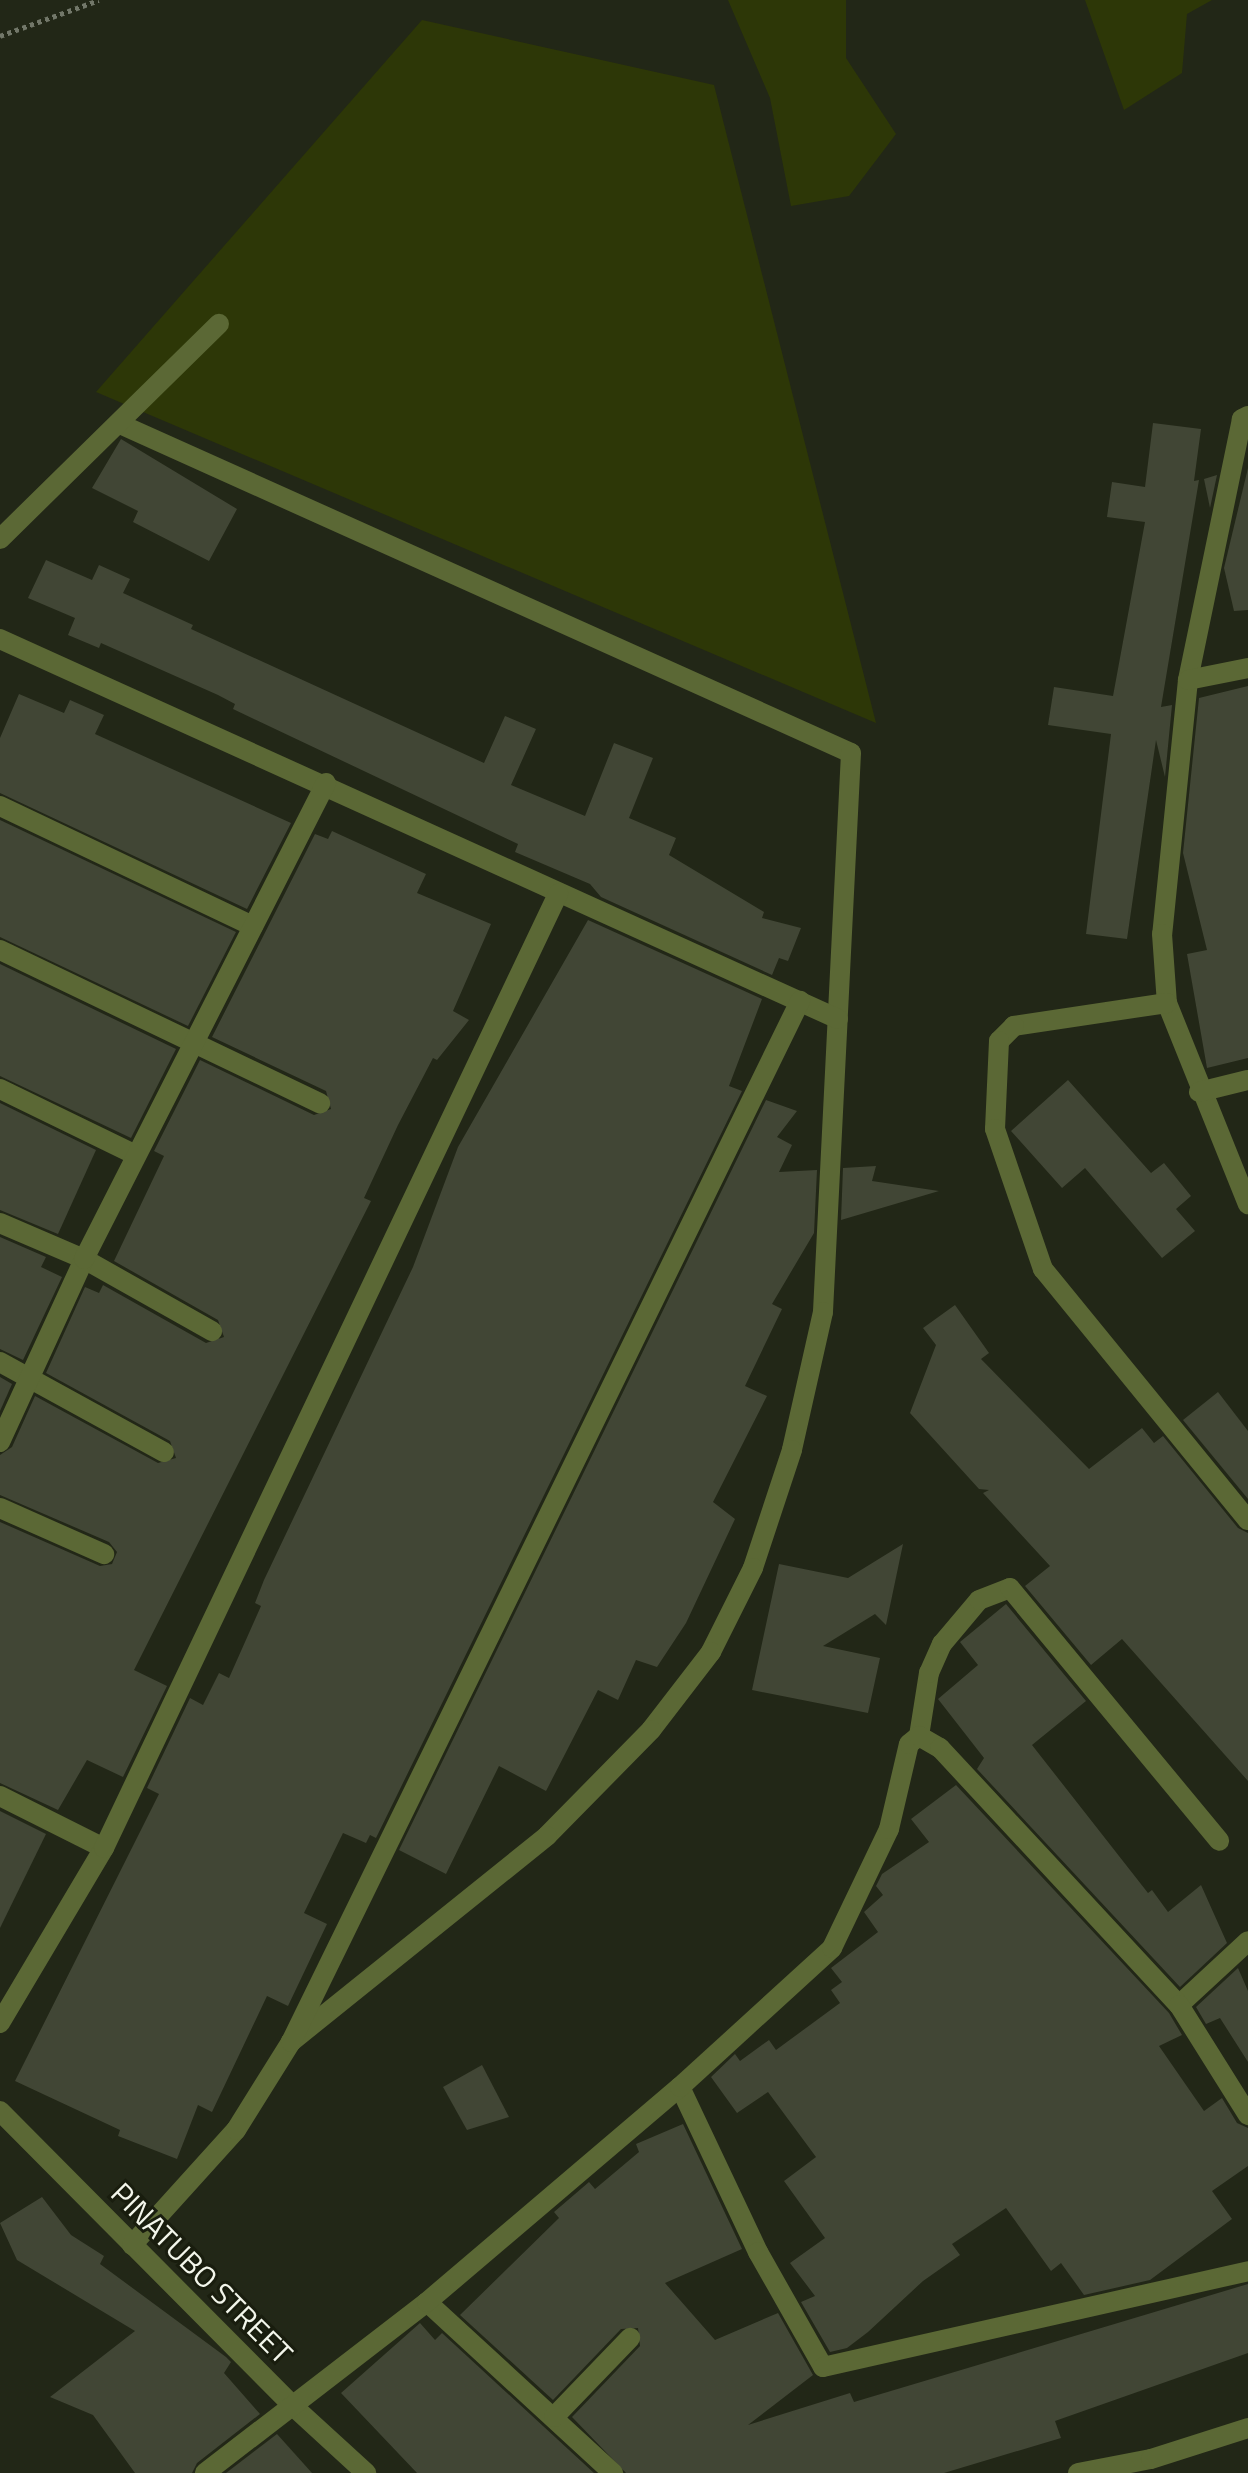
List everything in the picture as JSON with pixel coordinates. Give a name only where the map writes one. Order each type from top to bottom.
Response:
[{"type":"street","points":[[0,539],[122,425],[219,324]]},
{"type":"street","points":[[1248,416],[1242,419],[1188,680],[1162,934],[1167,1003],[1199,1092],[1248,1204]]},
{"type":"street","points":[[122,425],[851,753],[823,1312],[792,1450],[753,1568],[711,1652],[651,1730],[547,1836],[291,2042]]},
{"type":"street","points":[[2,645],[326,783],[558,894],[838,1019]]},
{"type":"street","points":[[1188,680],[1248,668]]},
{"type":"street","points":[[0,1442],[84,1259],[326,783]]},
{"type":"street","points":[[0,806],[253,926]]},
{"type":"street","points":[[0,2023],[104,1848],[558,894]]},
{"type":"street","points":[[0,950],[320,1103]]},
{"type":"street","points":[[132,2245],[236,2130],[291,2042],[800,1001]]},
{"type":"street","points":[[1167,1003],[1014,1026],[999,1041],[995,1129],[1043,1269],[1248,1520]]},
{"type":"street","points":[[1199,1092],[1248,1080]]},
{"type":"street","points":[[0,1089],[136,1155]]},
{"type":"street","points":[[0,1223],[84,1259],[212,1331]]},
{"type":"street","points":[[0,1362],[164,1452]]},
{"type":"street","points":[[0,1508],[104,1554]]},
{"type":"street","points":[[205,2473],[427,2302],[680,2087],[844,1932],[889,1829],[909,1744],[919,1736],[929,1673],[942,1644],[979,1600],[1010,1588],[1219,1841]]},
{"type":"street","points":[[919,1736],[940,1748],[1179,2005],[1248,2115]]},
{"type":"street","points":[[0,1796],[104,1848]]},
{"type":"street","points":[[1179,2005],[1248,1941]]},
{"type":"street","points":[[680,2087],[758,2252],[823,2367],[1248,2271]]},
{"type":"street","name":"PINATUBO STREET","points":[[0,2111],[294,2407],[366,2473]]},
{"type":"street","points":[[427,2302],[613,2473]]},
{"type":"street","points":[[554,2417],[630,2338]]},
{"type":"street","points":[[1078,2473],[1151,2459],[1248,2428]]},
{"type":"street","points":[[1151,2459],[1167,2473]]},
{"type":"path","points":[[0,36],[99,0]]},
{"type":"green space","points":[[728,0],[846,0],[846,58],[896,134],[849,196],[791,206],[770,98]]},
{"type":"green space","points":[[1085,0],[1212,0],[1187,14],[1182,73],[1124,110]]},
{"type":"green space","points":[[422,20],[714,85],[876,723],[96,392]]},
{"type":"building","points":[[1153,423],[1201,429],[1194,481],[1199,480],[1161,707],[1172,705],[1165,777],[1156,740],[1127,939],[1086,934],[1111,734],[1048,725],[1054,687],[1113,696],[1145,522],[1107,517],[1112,482],[1145,487]]},
{"type":"building","points":[[121,439],[237,509],[209,561],[133,522],[138,511],[92,488]]},
{"type":"building","points":[[1248,468],[1248,610],[1234,611],[1224,568]]},
{"type":"building","points":[[1217,475],[1210,508],[1204,479]]},
{"type":"building","points":[[46,560],[92,580],[99,565],[130,579],[123,593],[193,625],[191,629],[484,763],[505,716],[536,729],[511,785],[585,816],[614,743],[653,758],[629,818],[676,838],[669,855],[764,912],[762,918],[801,928],[788,961],[779,958],[772,975],[601,897],[590,884],[515,852],[518,844],[233,709],[235,704],[218,695],[101,643],[99,648],[68,635],[75,618],[28,598]]},
{"type":"building","points":[[1248,686],[1248,1058],[1207,1068],[1187,954],[1207,950],[1183,853],[1199,698]]},
{"type":"building","points":[[19,694],[64,713],[70,700],[104,715],[95,734],[291,823],[247,909],[0,793],[0,738]]},
{"type":"building","points":[[0,820],[236,932],[188,1026],[0,937]]},
{"type":"building","points":[[332,831],[426,874],[417,893],[491,924],[453,1011],[469,1020],[437,1060],[433,1058],[398,1125],[364,1198],[371,1201],[134,1670],[167,1686],[123,1777],[87,1760],[58,1810],[0,1783],[0,1522],[100,1566],[112,1564],[117,1552],[109,1542],[0,1495],[0,1455],[12,1447],[35,1396],[158,1463],[176,1458],[170,1441],[46,1373],[85,1287],[99,1293],[103,1285],[206,1343],[224,1337],[218,1320],[114,1261],[164,1156],[154,1151],[200,1060],[314,1115],[331,1109],[326,1091],[212,1037],[315,834],[328,839]]},
{"type":"building","points":[[588,920],[762,999],[729,1086],[742,1091],[376,1838],[370,1835],[366,1843],[343,1833],[304,1913],[327,1924],[288,2006],[267,1996],[212,2112],[198,2105],[177,2159],[118,2136],[120,2130],[15,2081],[159,1794],[147,1788],[190,1698],[203,1705],[219,1673],[229,1678],[261,1606],[255,1603],[264,1580],[413,1267],[458,1147]]},
{"type":"building","points":[[0,964],[176,1049],[131,1138],[0,1076]]},
{"type":"building","points":[[1068,1080],[1151,1173],[1164,1163],[1191,1196],[1176,1209],[1195,1231],[1162,1258],[1085,1168],[1062,1188],[1011,1131]]},
{"type":"building","points":[[766,1100],[797,1111],[777,1137],[792,1145],[779,1172],[817,1170],[814,1233],[772,1304],[782,1309],[745,1386],[767,1396],[713,1502],[735,1519],[686,1623],[657,1667],[636,1660],[618,1700],[598,1690],[546,1791],[499,1766],[446,1874],[399,1850]]},
{"type":"building","points":[[0,1103],[96,1150],[58,1234],[0,1210]]},
{"type":"building","points":[[876,1166],[872,1181],[939,1191],[841,1220],[843,1168]]},
{"type":"building","points":[[0,1237],[46,1257],[41,1267],[62,1277],[23,1360],[0,1349]]},
{"type":"building","points":[[955,1305],[989,1353],[981,1359],[1089,1469],[1142,1428],[1154,1443],[1163,1436],[1238,1528],[1248,1533],[1248,1781],[1122,1639],[1091,1665],[1025,1586],[1050,1566],[983,1493],[989,1490],[979,1489],[910,1413],[936,1345],[923,1328]]},
{"type":"building","points":[[0,1377],[12,1384],[0,1411]]},
{"type":"building","points":[[1218,1392],[1248,1431],[1248,1499],[1183,1420]]},
{"type":"building","points":[[903,1544],[886,1625],[875,1614],[823,1646],[880,1658],[868,1713],[752,1690],[779,1564],[848,1578]]},
{"type":"building","points":[[1006,1604],[1086,1701],[1032,1745],[1148,1893],[1152,1890],[1168,1912],[1201,1885],[1227,1943],[1180,1987],[977,1769],[984,1758],[938,1699],[978,1665],[960,1642]]},
{"type":"building","points":[[956,1785],[1169,2013],[1182,2035],[1159,2046],[1204,2111],[1222,2098],[1237,2123],[1248,2128],[1248,2166],[1212,2191],[1232,2219],[1150,2280],[1084,2295],[1061,2263],[1051,2271],[1006,2208],[952,2244],[960,2255],[923,2281],[868,2332],[847,2348],[830,2352],[801,2302],[815,2296],[790,2263],[825,2238],[784,2181],[816,2157],[768,2092],[737,2113],[711,2077],[735,2054],[740,2061],[769,2040],[776,2050],[840,2003],[831,1990],[842,1982],[831,1968],[878,1932],[864,1912],[883,1895],[876,1886],[882,1874],[929,1842],[911,1819]]},
{"type":"building","points":[[0,1811],[46,1834],[0,1928]]},
{"type":"building","points":[[1238,1968],[1248,1991],[1248,2062],[1220,2018],[1206,2024],[1196,2007]]},
{"type":"building","points":[[482,2065],[509,2117],[467,2130],[443,2087]]},
{"type":"building","points":[[683,2124],[742,2249],[665,2283],[715,2340],[778,2313],[813,2375],[748,2425],[850,2393],[854,2402],[1248,2284],[1248,2353],[1055,2421],[1061,2438],[944,2473],[626,2473],[572,2417],[640,2346],[638,2328],[621,2329],[553,2400],[460,2315],[559,2218],[554,2212],[589,2182],[595,2189],[639,2152],[636,2144]]},
{"type":"building","points":[[42,2197],[71,2235],[104,2256],[100,2264],[226,2357],[231,2362],[224,2373],[260,2414],[197,2463],[192,2473],[135,2473],[93,2415],[50,2397],[135,2331],[17,2260],[0,2223]]},
{"type":"building","points":[[420,2323],[435,2340],[442,2333],[594,2473],[417,2473],[341,2393]]},
{"type":"building","points":[[277,2434],[312,2473],[226,2473]]}]
